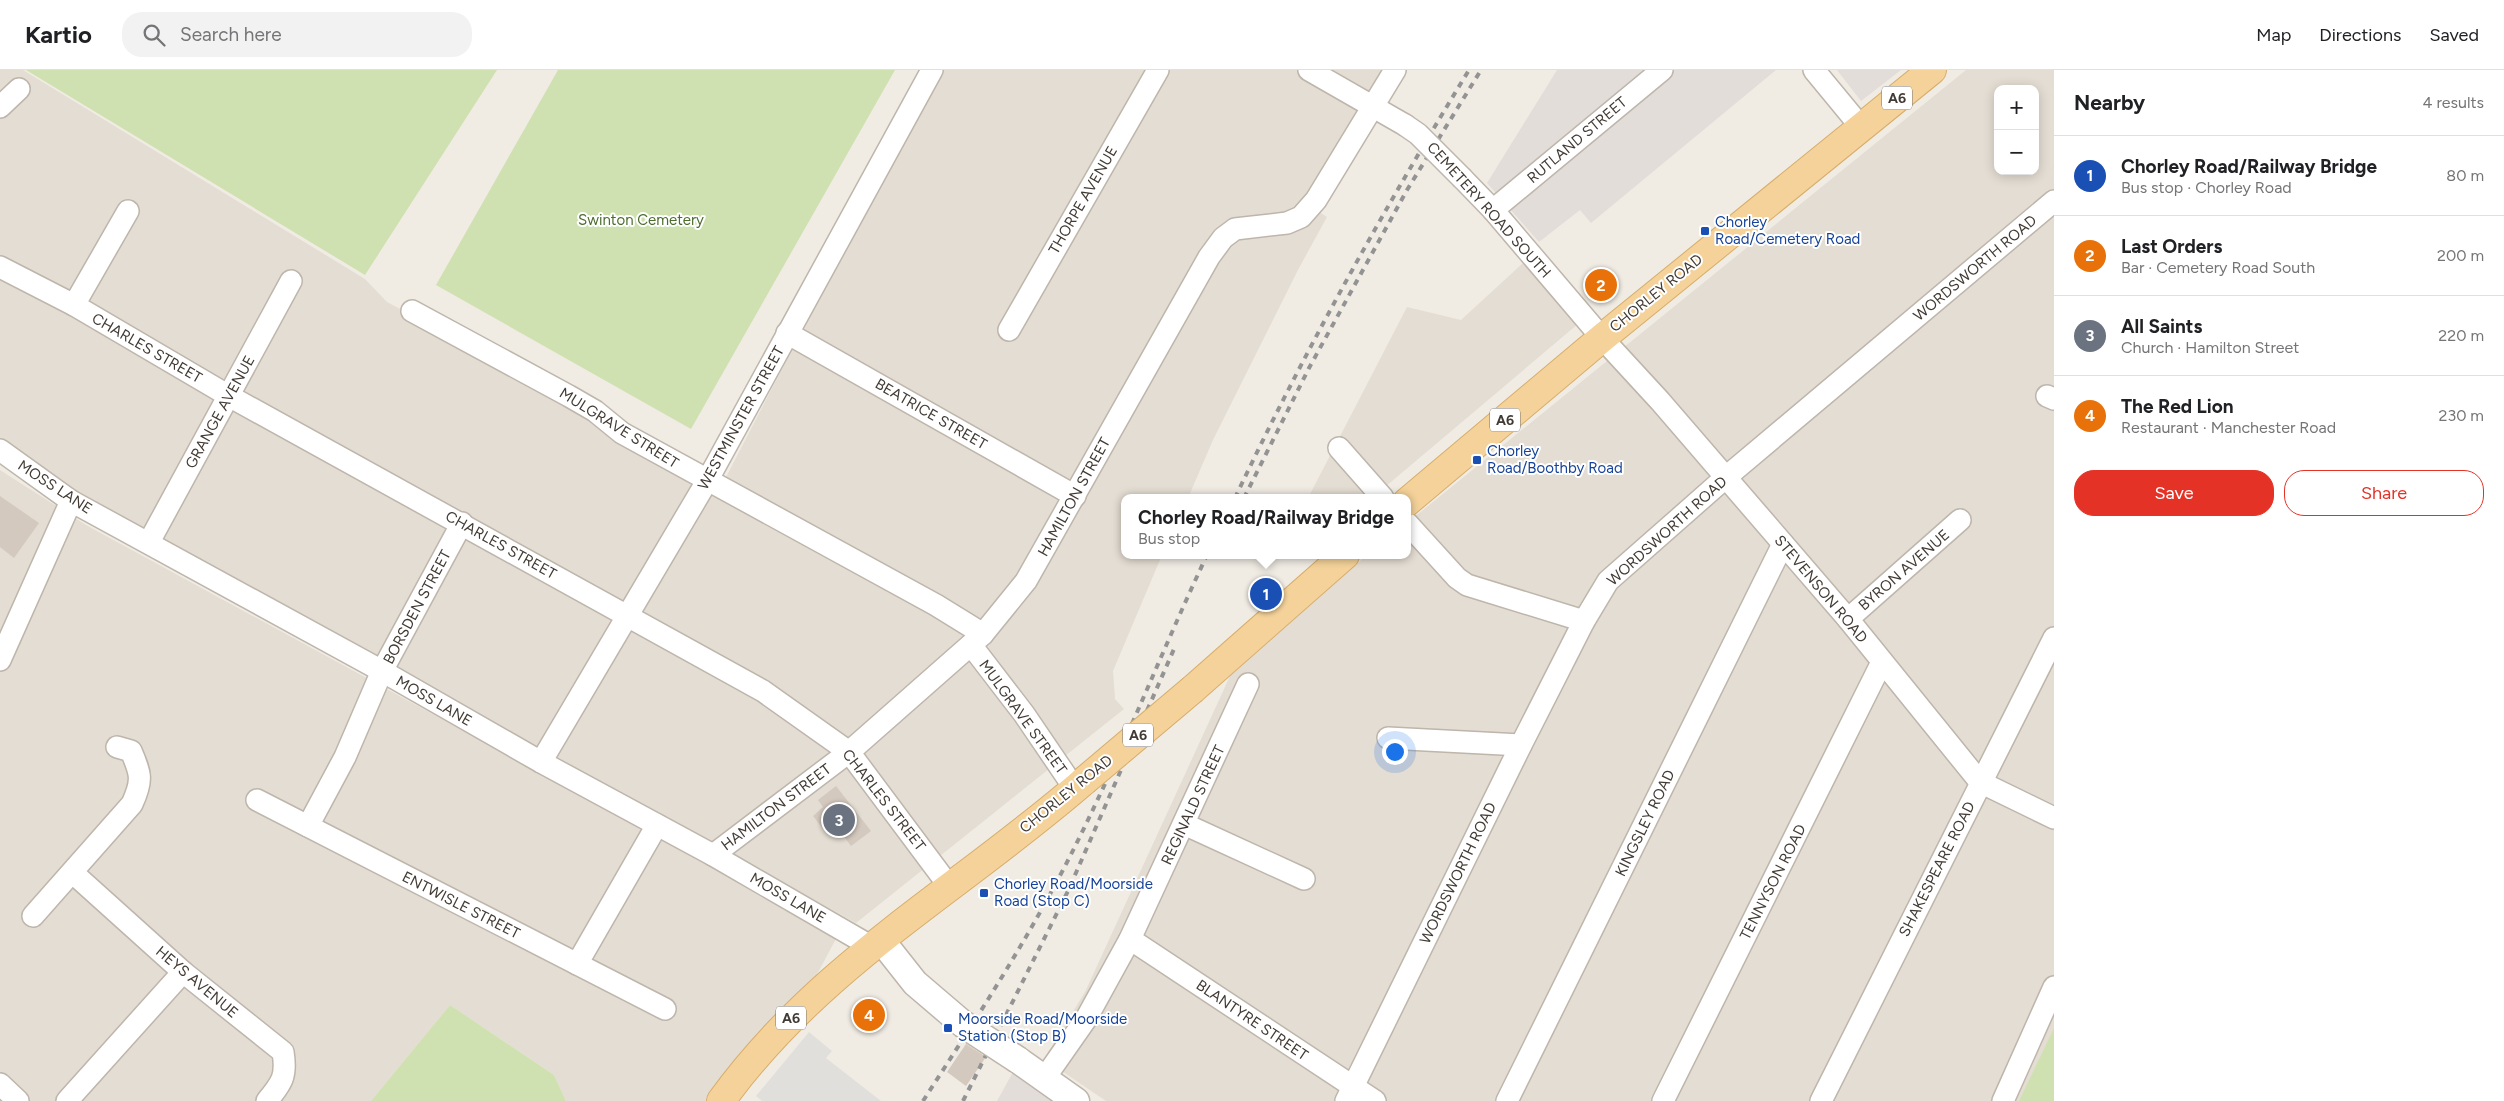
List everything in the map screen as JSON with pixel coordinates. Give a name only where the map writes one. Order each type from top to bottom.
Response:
[{"type":"main road","name":"CHORLEY ROAD","points":[[1411,499],[1602,338],[1932,70]]},
{"type":"main road","name":"CHORLEY ROAD","points":[[877,943],[1079,785],[1193,689],[1340,559]]},
{"type":"main road","name":"A6","points":[[721,1101],[773,1036],[813,996],[877,943]]},
{"type":"street","name":"WESTMINSTER STREET","points":[[541,762],[707,481],[932,70]]},
{"type":"street","name":"THORPE AVENUE","points":[[1009,330],[1158,70]]},
{"type":"street","name":"CEMETERY ROAD SOUTH","points":[[1309,70],[1418,134],[1493,210],[1602,338]]},
{"type":"street","name":"HAMILTON STREET","points":[[713,855],[849,752],[977,640],[1026,581],[1195,282],[1223,238],[1235,229],[1287,223],[1301,217],[1316,200],[1372,106],[1396,70]]},
{"type":"street","name":"RUTLAND STREET","points":[[1493,210],[1662,70]]},
{"type":"street","points":[[1814,70],[1861,127]]},
{"type":"street","points":[[0,107],[19,89]]},
{"type":"street","name":"WORDSWORTH ROAD","points":[[1350,1094],[1521,745],[1584,621],[1608,581],[1725,478],[2054,201]]},
{"type":"street","points":[[74,305],[128,211]]},
{"type":"street","name":"CHARLES STREET","points":[[0,267],[74,305],[229,396],[763,690],[849,752],[949,886]]},
{"type":"street","name":"GRANGE AVENUE","points":[[149,542],[291,281]]},
{"type":"street","name":"MULGRAVE STREET","points":[[417,321],[569,396],[595,411],[622,433],[707,481],[774,514],[928,600],[977,640],[1024,714],[1079,785]]},
{"type":"street","name":"BEATRICE STREET","points":[[787,333],[1075,496]]},
{"type":"street","name":"STEVENSON ROAD","points":[[1602,338],[1660,401],[1848,619],[1980,782],[2054,818]]},
{"type":"street","points":[[1338,448],[1379,494]]},
{"type":"street","name":"MOSS LANE","points":[[0,450],[70,501],[149,542],[382,671],[541,762],[877,943]]},
{"type":"street","points":[[0,660],[70,501]]},
{"type":"street","name":"BYRON AVENUE","points":[[1848,619],[1960,520]]},
{"type":"street","name":"BORSDEN STREET","points":[[308,826],[345,757],[382,671],[462,523]]},
{"type":"street","points":[[1411,528],[1457,578],[1467,585],[1584,621]]},
{"type":"street","name":"KINGSLEY ROAD","points":[[1507,1101],[1783,544]]},
{"type":"street","name":"SHAKESPEARE ROAD","points":[[1821,1101],[2054,638]]},
{"type":"street","name":"TENNYSON ROAD","points":[[1663,1101],[1882,662]]},
{"type":"street","name":"REGINALD STREET","points":[[1044,1079],[1086,1019],[1130,939],[1248,684]]},
{"type":"street","points":[[1388,738],[1521,745]]},
{"type":"street","points":[[33,916],[132,804],[140,788],[141,773],[128,744]]},
{"type":"street","name":"ENTWISLE STREET","points":[[257,800],[665,1009]]},
{"type":"street","points":[[1184,824],[1304,879]]},
{"type":"street","points":[[577,964],[657,825]]},
{"type":"street","name":"HEYS AVENUE","points":[[73,873],[184,972],[282,1052],[286,1070],[279,1088],[267,1101]]},
{"type":"street","name":"BLANTYRE STREET","points":[[1130,939],[1350,1094],[1375,1101]]},
{"type":"street","points":[[877,943],[915,983],[963,1024],[1076,1101]]},
{"type":"street","points":[[66,1101],[184,972]]},
{"type":"street","points":[[2003,1101],[2054,987]]},
{"type":"street","points":[[0,1084],[18,1101]]},
{"type":"shaded area","points":[[0,70],[23,70],[365,279],[387,302],[689,463],[725,479],[937,70],[1389,70],[1304,202],[1327,217],[1299,268],[1213,440],[1190,494],[1121,494],[1121,559],[1160,559],[1113,671],[1115,699],[1124,709],[856,923],[65,484],[0,439]]},
{"type":"shaded area","points":[[1557,70],[1776,70],[1591,223],[1580,210],[1539,242],[1487,183]]},
{"type":"shaded area","points":[[1837,70],[1901,70],[1861,101]]},
{"type":"shaded area","points":[[1966,70],[2054,70],[2054,1101],[1106,1101],[1044,1059],[1085,992],[1230,676],[1362,559],[1411,559],[1411,520]]},
{"type":"shaded area","points":[[1524,262],[1578,324],[1377,494],[1310,494],[1407,307],[1461,320]]},
{"type":"shaded area","points":[[0,470],[86,525],[838,935],[813,982],[714,1101],[566,1101],[554,1075],[450,1005],[371,1101],[0,1101]]},
{"type":"shaded area","points":[[809,1032],[832,1051],[826,1058],[881,1101],[762,1101],[756,1096]]},
{"type":"shaded area","points":[[1013,1072],[1054,1101],[997,1101]]},
{"type":"green space","points":[[26,70],[497,70],[365,275]]},
{"type":"green space","name":"Swinton Cemetery","points":[[558,70],[895,70],[691,429],[436,285]]},
{"type":"green space","points":[[450,1005],[554,1075],[566,1101],[371,1101]]},
{"type":"green space","points":[[2054,1028],[2054,1101],[2019,1101]]},
{"type":"building","points":[[0,496],[39,523],[14,558],[0,547]]},
{"type":"building","points":[[836,786],[871,831],[851,846],[834,823],[825,831],[813,816],[823,807],[818,800]]},
{"type":"building","points":[[966,1044],[986,1057],[966,1086],[947,1072]]},
{"type":"railway","points":[[1237,494],[1289,388],[1346,281],[1406,175],[1469,70]]},
{"type":"railway","points":[[1246,494],[1309,368],[1407,190],[1481,70]]},
{"type":"railway","points":[[923,1101],[1014,957],[1064,868],[1120,752],[1205,559]]},
{"type":"railway","points":[[963,1101],[1068,891],[1174,649]]},
{"type":"place","name":"Chorley Road/Cemetery Road","points":[[1705,231]]},
{"type":"place","name":"Last Orders","points":[[1601,285]]},
{"type":"place","name":"Chorley Road/Boothby Road","points":[[1477,460]]},
{"type":"place","name":"Chorley Road/Railway Bridge","points":[[1266,594]]},
{"type":"place","name":"All Saints","points":[[839,820]]},
{"type":"place","name":"Chorley Road/Moorside Road (Stop C)","points":[[984,893]]},
{"type":"place","name":"The Red Lion","points":[[869,1015]]},
{"type":"place","name":"Moorside Road/Moorside Station (Stop B)","points":[[948,1028]]}]
